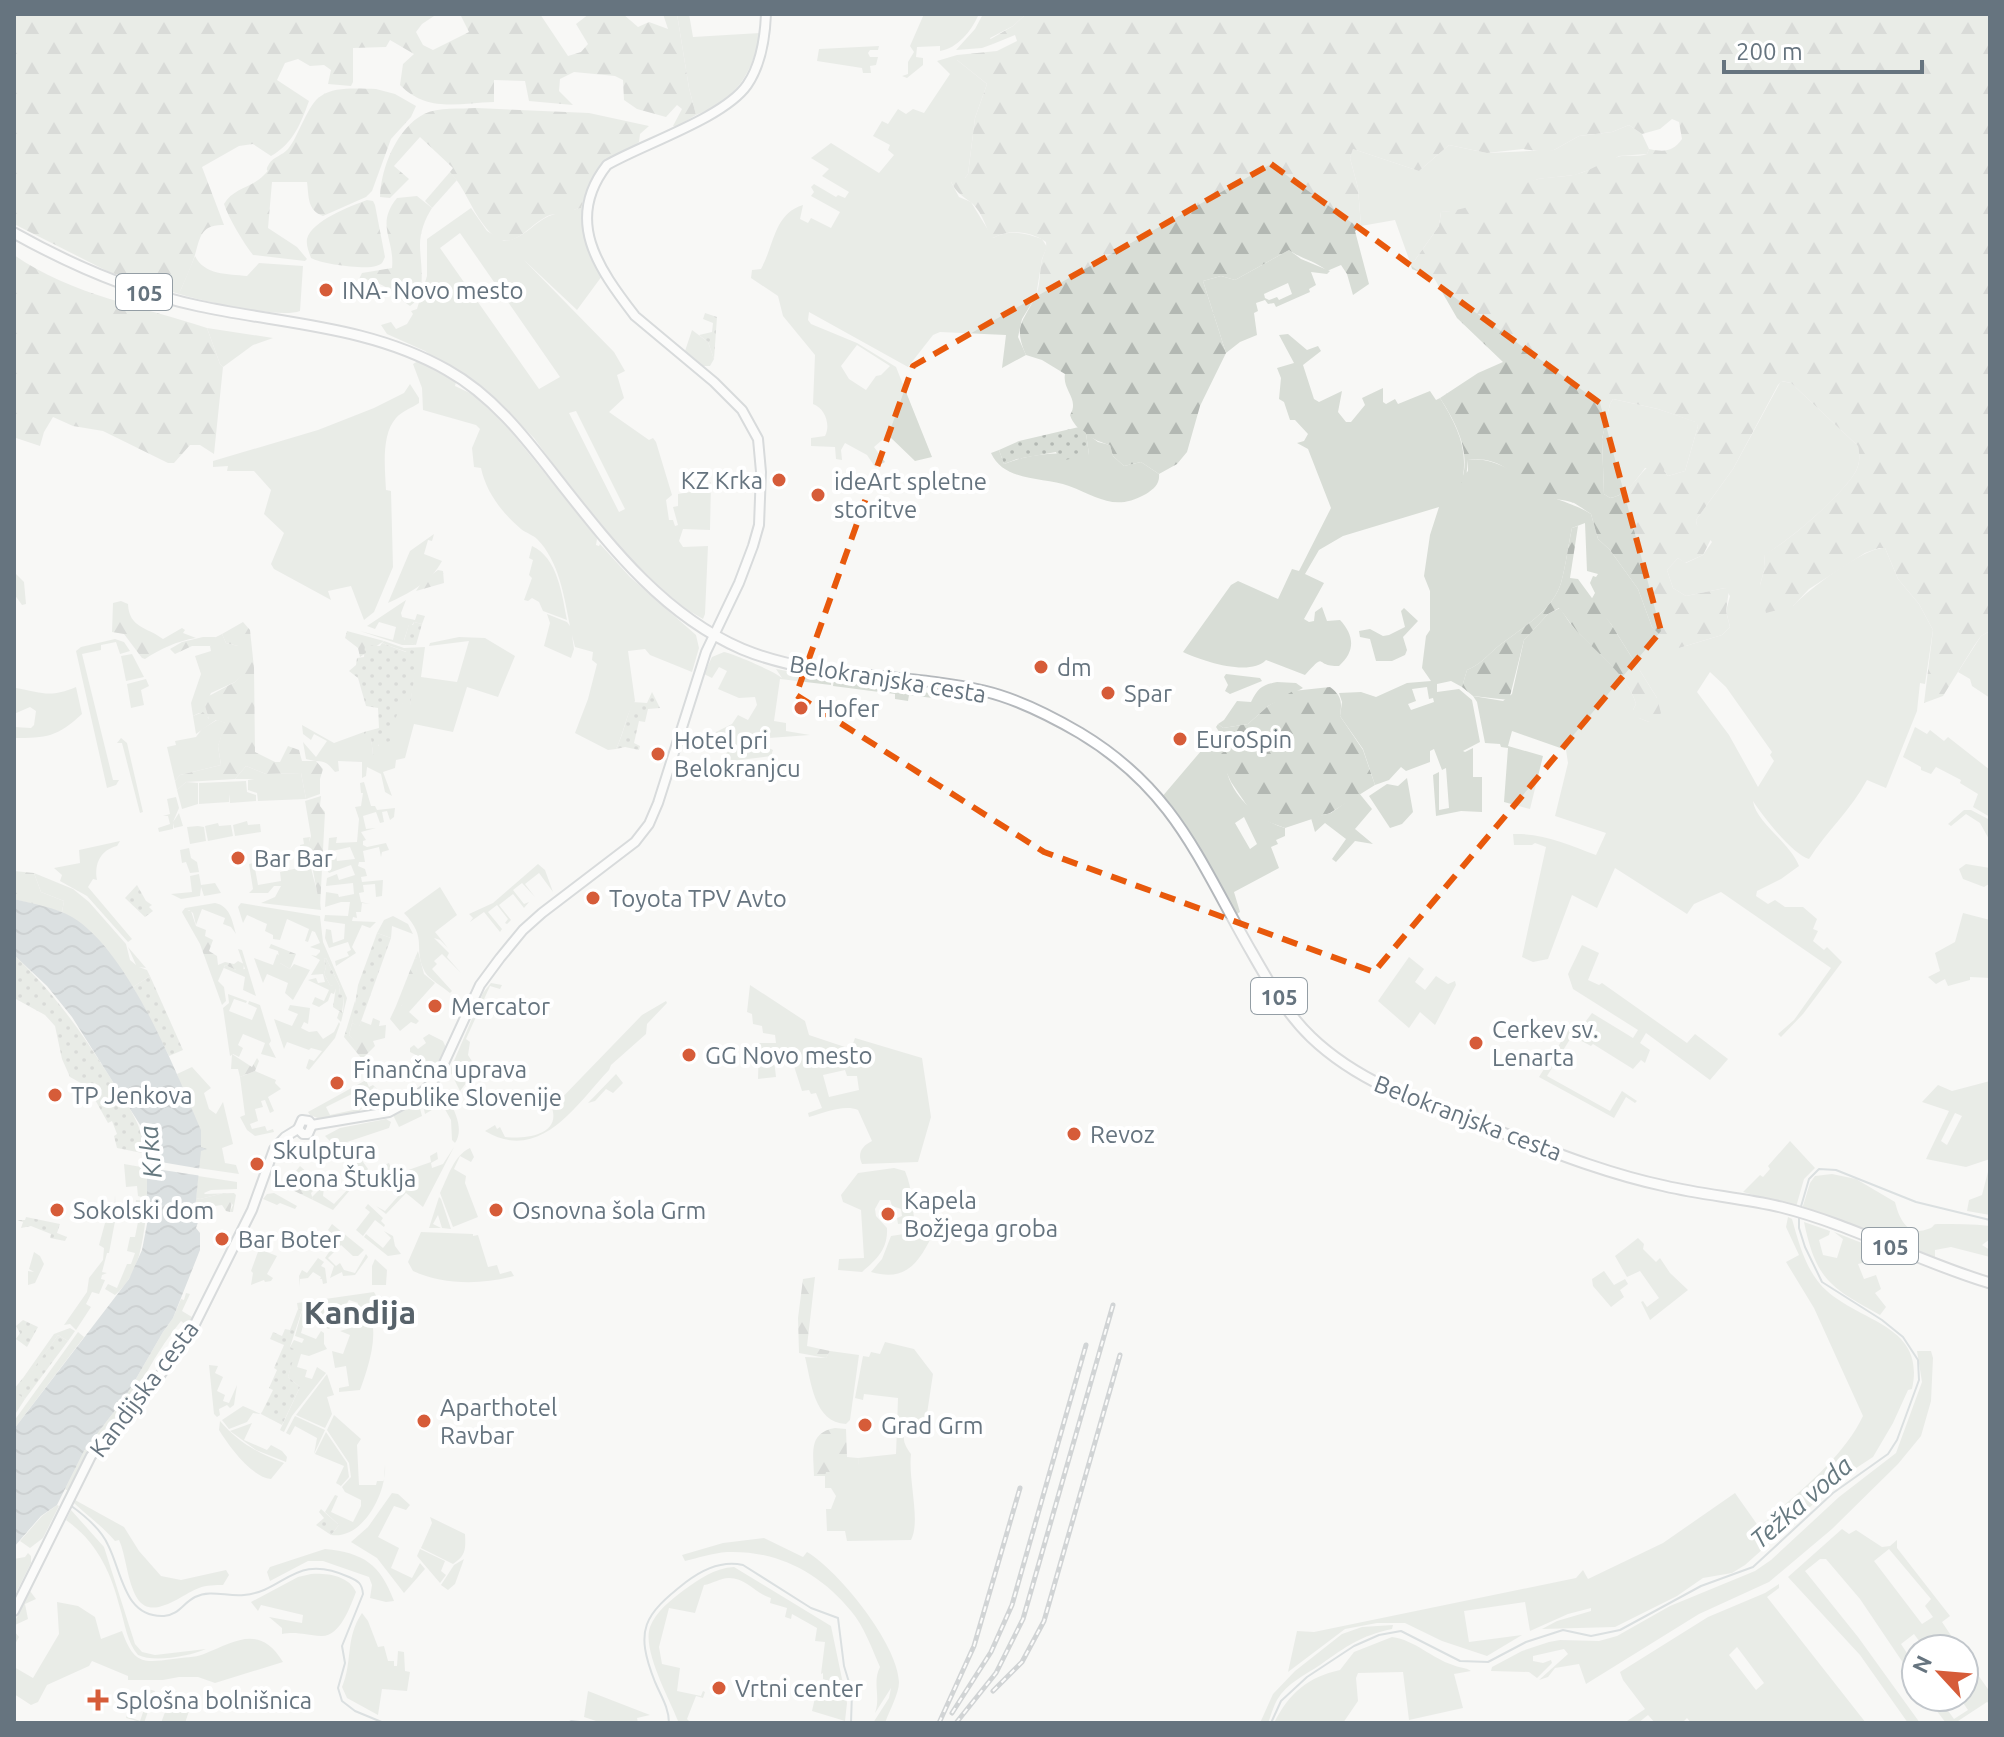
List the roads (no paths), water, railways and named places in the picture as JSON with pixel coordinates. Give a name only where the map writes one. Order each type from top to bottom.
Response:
[{"type":"main road","points":[[714,635],[739,583],[759,525],[761,472],[758,439],[732,399],[656,335],[625,303],[586,232],[585,215],[589,193],[607,165],[711,113],[739,94],[756,67],[766,17]]},
{"type":"main road","name":"105","points":[[14,233],[85,270],[157,296],[200,307],[365,336],[404,349],[450,371],[497,408],[523,435],[620,557],[674,608],[714,635]]},
{"type":"main road","name":"Kandijska cesta","points":[[14,1611],[91,1456],[161,1374],[191,1332],[252,1210],[274,1149],[298,1129],[305,1135],[312,1125],[389,1112],[426,1089],[446,1062],[480,985],[512,942],[542,913],[629,848],[645,830],[659,800],[697,678],[714,635]]},
{"type":"main road","name":"Belokranjska cesta","points":[[714,635],[751,652],[803,668],[985,691],[1013,700],[1066,725],[1131,768],[1172,814],[1267,980],[1297,1022],[1334,1057],[1365,1077],[1424,1104],[1580,1162],[1667,1187],[1780,1207],[1990,1283]]},
{"type":"water","name":"Krka","points":[[14,899],[72,917],[93,933],[113,956],[164,1045],[201,1130],[201,1147],[207,1149],[201,1151],[195,1210],[201,1214],[196,1228],[200,1233],[200,1250],[173,1318],[126,1396],[84,1451],[57,1505],[41,1516],[14,1547],[14,1429],[129,1279],[142,1250],[147,1224],[147,1154],[142,1128],[72,1017],[47,986],[14,955]]},
{"type":"waterway","name":"Težka voda","points":[[1800,1210],[1809,1179],[1819,1169],[1836,1170],[1916,1202],[1990,1220]]},
{"type":"waterway","name":"Težka voda","points":[[1271,1723],[1281,1701],[1307,1677],[1354,1646],[1379,1635],[1401,1631],[1460,1661],[1488,1662],[1526,1642],[1563,1630],[1591,1636],[1620,1630],[1701,1586],[1753,1567],[1833,1493],[1888,1454],[1897,1440],[1919,1380],[1918,1360],[1903,1337],[1822,1282],[1805,1247],[1799,1216]]},
{"type":"waterway","name":"Težka voda","points":[[70,1505],[101,1533],[132,1602],[151,1615],[173,1613],[201,1595],[258,1592],[292,1575],[315,1569],[330,1570],[357,1581],[363,1594],[342,1646],[345,1663],[338,1688],[342,1701],[355,1711],[384,1723]]},
{"type":"waterway","name":"Težka voda","points":[[669,1723],[645,1649],[647,1624],[660,1604],[686,1582],[706,1570],[728,1564],[743,1565],[811,1608],[838,1618],[844,1666],[852,1692],[851,1723]]},
{"type":"waterway","name":"Težka voda","points":[[568,1723],[589,1723]]},
{"type":"railway","points":[[956,1723],[996,1673],[1023,1619],[1113,1305]]},
{"type":"railway","points":[[952,1713],[991,1652],[1012,1605],[1086,1345]]},
{"type":"railway","points":[[993,1691],[1022,1662],[1044,1621],[1120,1355]]},
{"type":"railway","points":[[939,1723],[974,1646],[1020,1488]]},
{"type":"place","name":"INA- Novo mesto","points":[[326,290]]},
{"type":"place","name":"KZ Krka","points":[[779,480]]},
{"type":"place","name":"ideArt spletne storitve","points":[[818,495]]},
{"type":"place","name":"dm","points":[[1041,667]]},
{"type":"place","name":"Spar","points":[[1108,693]]},
{"type":"place","name":"Hofer","points":[[801,708]]},
{"type":"place","name":"EuroSpin","points":[[1180,739]]},
{"type":"place","name":"Hotel pri Belokranjcu","points":[[658,754]]},
{"type":"place","name":"Bar Bar","points":[[238,858]]},
{"type":"place","name":"Toyota TPV Avto","points":[[593,898]]},
{"type":"place","name":"Mercator","points":[[435,1006]]},
{"type":"place","name":"Cerkev sv. Lenarta","points":[[1476,1043]]},
{"type":"place","name":"GG Novo mesto","points":[[689,1055]]},
{"type":"place","name":"Finančna uprava Republike Slovenije","points":[[337,1083]]},
{"type":"place","name":"TP Jenkova","points":[[55,1095]]},
{"type":"place","name":"Revoz","points":[[1074,1134]]},
{"type":"place","name":"Skulptura Leona Štuklja","points":[[257,1164]]},
{"type":"place","name":"Sokolski dom","points":[[57,1210]]},
{"type":"place","name":"Osnovna šola Grm","points":[[496,1210]]},
{"type":"place","name":"Kapela Božjega groba","points":[[888,1214]]},
{"type":"place","name":"Bar Boter","points":[[222,1239]]},
{"type":"place","name":"Aparthotel Ravbar","points":[[424,1421]]},
{"type":"place","name":"Grad Grm","points":[[865,1425]]},
{"type":"place","name":"Vrtni center","points":[[719,1688]]},
{"type":"place","name":"Splošna bolnišnica","points":[[98,1700]]},
{"type":"district","name":"Kandija","points":[[360,1312]]}]
